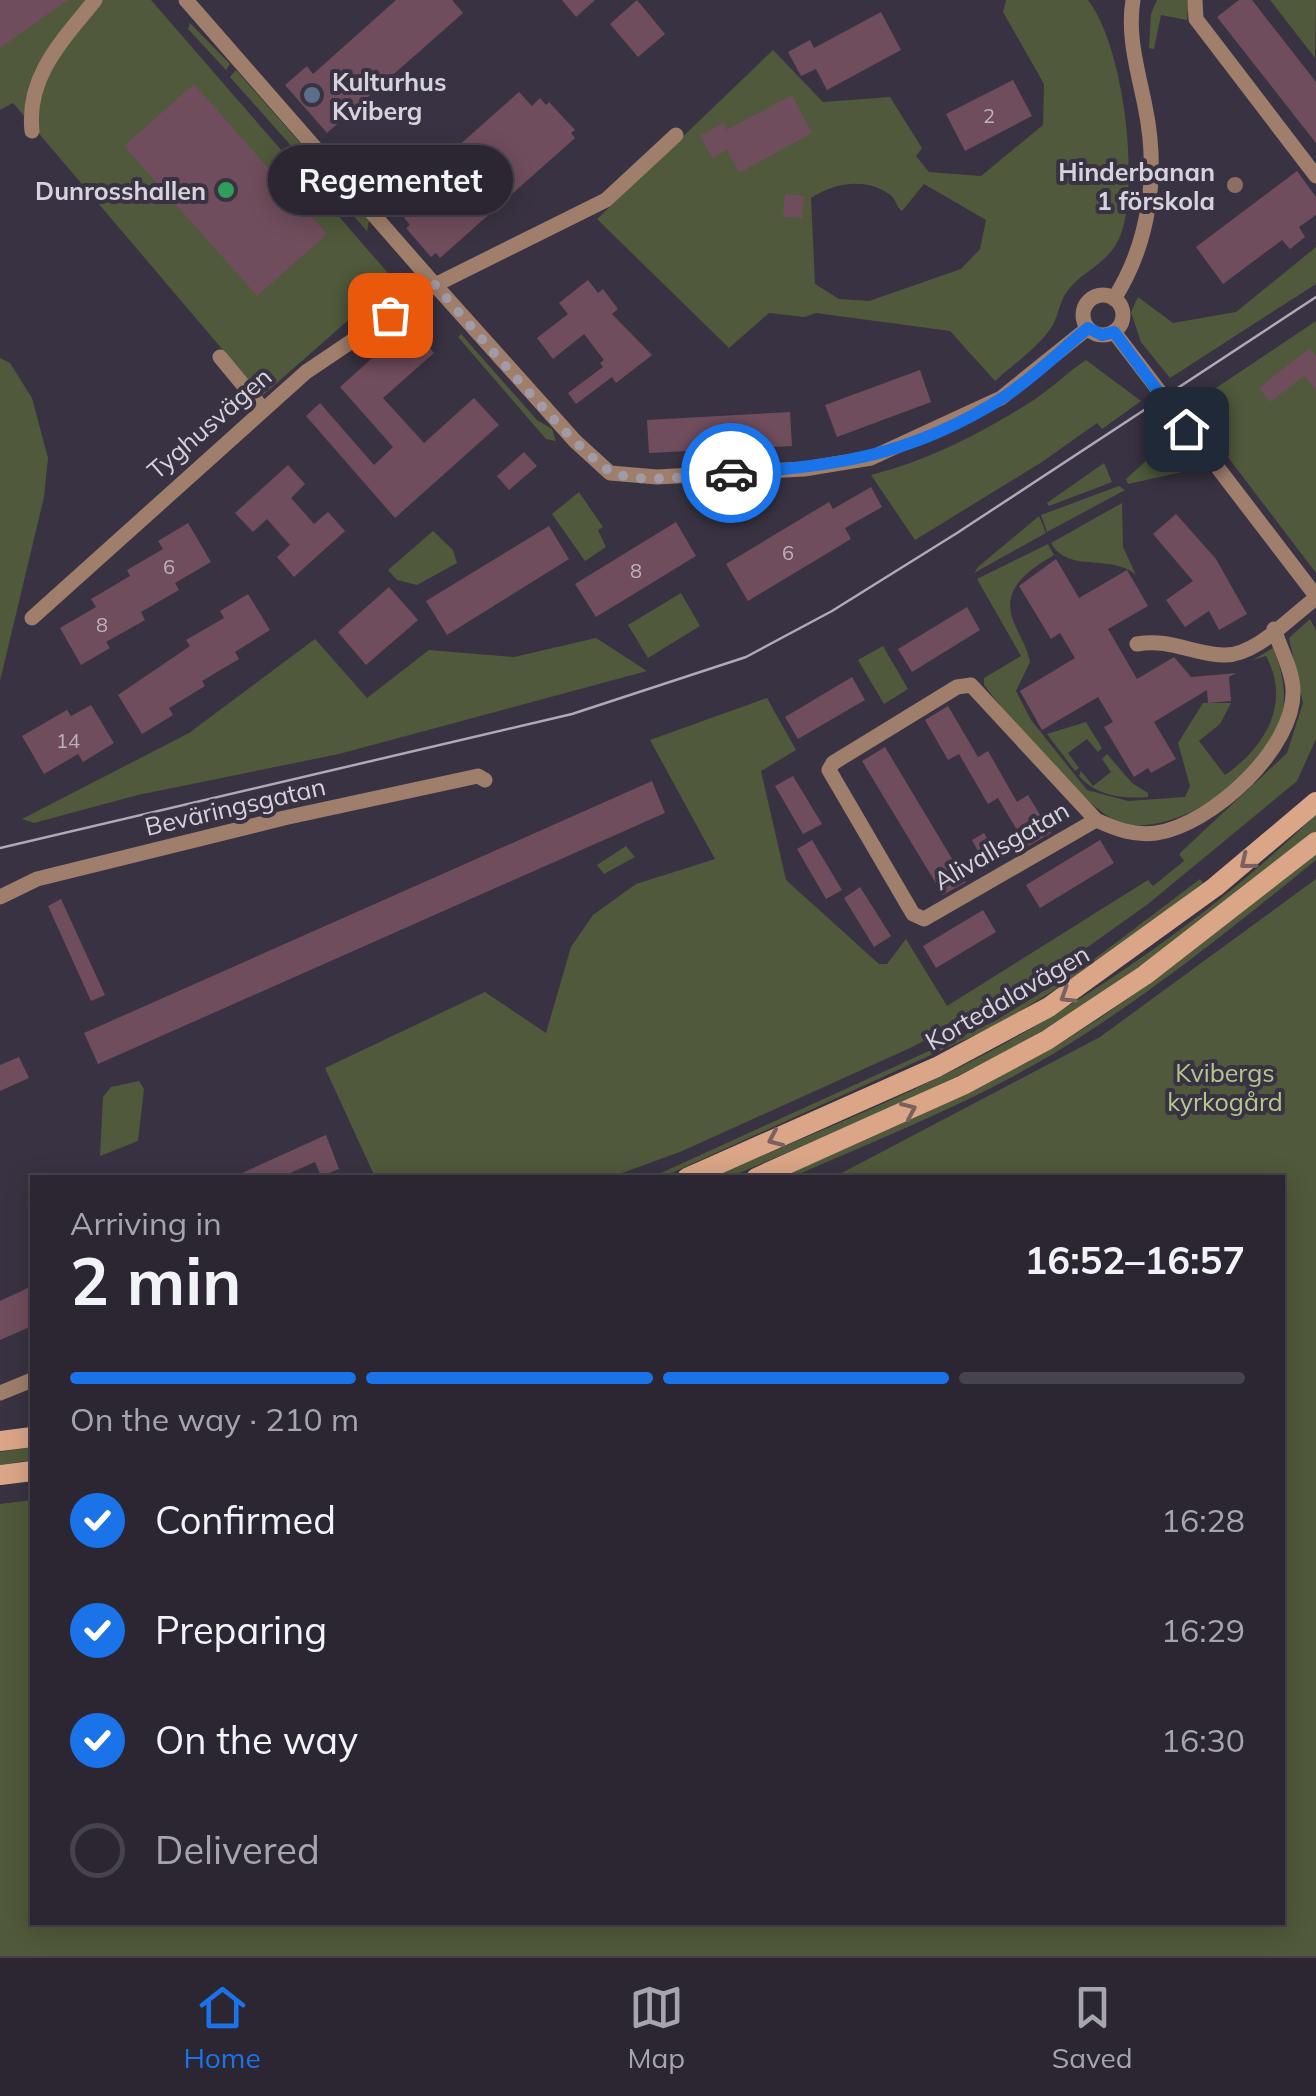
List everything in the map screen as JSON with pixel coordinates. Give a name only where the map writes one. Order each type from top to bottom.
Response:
[{"type":"main road","name":"Kortedalavägen","points":[[694,1175],[937,1067],[1048,1007],[1216,887],[1316,802]]},
{"type":"main road","points":[[763,1175],[948,1092],[1046,1040],[1145,976],[1316,842]]},
{"type":"main road","points":[[0,1442],[30,1437]]},
{"type":"main road","points":[[0,1475],[30,1470]]},
{"type":"street","points":[[32,131],[33,90],[42,70],[95,0]]},
{"type":"street","points":[[186,0],[435,285],[598,464],[628,477],[804,468],[894,451],[1001,398],[1088,328]]},
{"type":"street","points":[[1114,299],[1142,246],[1149,208],[1146,112],[1133,51],[1132,0]]},
{"type":"street","points":[[1195,0],[1196,19],[1316,176]]},
{"type":"street","name":"Tyghusvägen","points":[[32,618],[306,372],[435,285],[594,208],[676,135]]},
{"type":"street","points":[[1101,296],[1114,299],[1123,314],[1114,332],[1102,335],[1088,328],[1083,316],[1089,301],[1101,296]]},
{"type":"street","points":[[1114,332],[1316,597],[1274,629],[1227,656],[1157,640],[1137,644]]},
{"type":"street","points":[[220,356],[263,409]]},
{"type":"street","name":"Alivallsgatan","points":[[1096,820],[924,919],[913,914],[830,770],[833,763],[957,687],[972,685],[1096,820],[1136,834],[1176,828],[1263,764],[1286,725],[1293,688],[1274,629]]},
{"type":"street","name":"Beväringsgatan","points":[[0,897],[37,879],[284,818],[478,776],[485,780]]},
{"type":"street","points":[[0,1393],[30,1381]]},
{"type":"green space","points":[[0,0],[151,0],[394,280],[262,396],[13,103],[0,110]]},
{"type":"green space","points":[[1006,0],[1088,0],[1100,21],[1119,78],[1129,178],[1122,231],[1111,252],[1066,293],[1045,335],[995,381],[950,331],[816,313],[804,317],[769,313],[729,348],[597,219],[773,50],[823,102],[890,97],[922,148],[916,156],[929,172],[981,176],[1043,125],[1044,84],[1003,12]],"holes":[[[849,184],[870,185],[892,196],[902,211],[924,184],[986,220],[980,249],[961,269],[869,301],[839,299],[815,284],[811,198],[829,189]]]},
{"type":"green space","points":[[1157,0],[1189,0],[1187,20],[1161,15],[1154,49],[1149,48],[1151,14]]},
{"type":"green space","points":[[1270,0],[1316,0],[1315,58]]},
{"type":"green space","points":[[190,23],[230,64],[226,70],[188,29]]},
{"type":"green space","points":[[236,70],[369,221],[367,231],[230,77]]},
{"type":"green space","points":[[1316,247],[1316,284],[1170,378],[1141,342],[1131,312],[1138,297],[1173,323],[1236,312]]},
{"type":"green space","points":[[1316,321],[1316,573],[1189,406]]},
{"type":"green space","points":[[461,334],[537,420],[552,429],[556,441],[546,439],[458,337]]},
{"type":"green space","points":[[0,358],[10,363],[32,398],[48,458],[44,497],[0,681]]},
{"type":"green space","points":[[1086,360],[1141,401],[1102,429],[1097,423],[1042,462],[915,540],[871,475],[972,436],[1036,398]]},
{"type":"green space","points":[[1170,439],[1196,469],[1128,484],[1126,479]]},
{"type":"green space","points":[[1104,463],[1112,482],[1049,506],[1047,503]]},
{"type":"green space","points":[[1119,486],[1125,490],[1047,532],[1041,515]]},
{"type":"green space","points":[[579,492],[603,527],[598,530],[606,547],[585,561],[552,514]]},
{"type":"green space","points":[[1122,503],[1123,547],[1136,575],[1115,565],[1068,558],[1051,543]]},
{"type":"green space","points":[[1039,516],[1046,533],[974,573],[978,567]]},
{"type":"green space","points":[[433,531],[453,550],[457,563],[417,585],[397,580],[388,570]]},
{"type":"green space","points":[[1048,544],[1054,555],[1028,573],[1012,596],[1012,617],[1030,662],[1016,691],[1031,720],[1087,790],[1128,801],[1185,797],[1190,786],[1178,743],[1203,703],[1231,703],[1220,724],[1199,741],[1225,775],[1252,752],[1270,723],[1275,708],[1273,674],[1266,656],[1253,660],[1273,648],[1283,685],[1280,722],[1256,763],[1213,799],[1163,822],[1139,825],[1117,821],[1067,780],[984,685],[984,678],[1021,656],[977,579]]},
{"type":"green space","points":[[681,593],[700,626],[648,658],[628,625]]},
{"type":"green space","points":[[1310,619],[1316,630],[1316,739],[1297,781],[1148,904],[1036,984],[910,1048],[680,1152],[617,1175],[374,1175],[325,1068],[485,992],[546,1033],[571,947],[593,915],[636,884],[715,859],[650,740],[767,698],[796,750],[761,771],[786,880],[879,964],[887,964],[906,939],[947,1006],[1148,880],[1153,886],[1184,861],[1179,854],[1287,753],[1303,703],[1289,638]]},
{"type":"green space","points":[[596,638],[647,671],[339,754],[138,795],[34,823],[22,819],[189,733],[315,639],[367,698],[429,650],[514,657]]},
{"type":"green space","points":[[883,646],[908,689],[884,704],[858,660]]},
{"type":"green space","points":[[1086,722],[1102,748],[1098,752],[1087,739],[1068,753],[1079,768],[1075,771],[1047,734]]},
{"type":"green space","points":[[1107,754],[1148,797],[1110,795],[1094,788],[1079,776],[1081,771],[1093,786],[1111,772],[1102,759]]},
{"type":"green space","points":[[1316,814],[1316,833],[1154,957],[1052,1025],[894,1106],[735,1175],[718,1175],[931,1081],[1054,1015],[1148,953],[1279,849]]},
{"type":"green space","points":[[626,846],[635,857],[604,874],[597,865]]},
{"type":"green space","points":[[1316,850],[1316,860],[1220,937],[1053,1054],[924,1120],[797,1175],[785,1175],[961,1096],[1032,1059],[1100,1018]]},
{"type":"green space","points":[[1200,879],[1203,883],[1092,967],[999,1024],[667,1175],[657,1175],[995,1021],[1089,963]]},
{"type":"green space","name":"Kvibergs kyrkogård","points":[[1316,879],[1316,1956],[0,1956],[0,1504],[30,1500],[30,1925],[1285,1925],[1285,1175],[838,1175],[1100,1037]]},
{"type":"green space","points":[[139,1081],[144,1089],[138,1141],[100,1156],[103,1097],[111,1087]]},
{"type":"green space","points":[[30,1447],[30,1460],[0,1465],[0,1452]]},
{"type":"building","points":[[0,0],[68,0],[0,48]]},
{"type":"building","points":[[396,0],[452,0],[463,13],[327,133],[285,85],[307,66],[313,74]]},
{"type":"building","points":[[562,0],[595,0],[576,17]]},
{"type":"building","points":[[637,0],[665,34],[638,57],[610,24]]},
{"type":"building","points":[[1239,0],[1252,0],[1316,82],[1316,143],[1217,17]]},
{"type":"building","points":[[881,12],[901,50],[827,90],[816,69],[801,76],[788,52],[810,40],[814,48]]},
{"type":"building","points":[[1013,80],[1032,116],[965,151],[946,114]]},
{"type":"building","name":"Dunrosshallen","points":[[194,84],[327,234],[257,296],[124,146]]},
{"type":"building","points":[[519,92],[532,106],[540,98],[546,105],[549,102],[575,130],[571,133],[575,138],[440,258],[436,253],[431,257],[406,228],[410,225],[404,218],[461,168],[448,155]]},
{"type":"building","points":[[792,95],[812,133],[739,173],[727,150],[712,158],[700,136],[723,123],[727,130]]},
{"type":"building","points":[[1297,171],[1316,197],[1316,215],[1299,227],[1305,237],[1290,249],[1282,240],[1223,284],[1196,247]]},
{"type":"building","points":[[785,194],[804,196],[802,218],[783,217]]},
{"type":"building","points":[[588,280],[598,293],[603,289],[618,309],[612,314],[652,355],[616,383],[612,377],[576,404],[568,393],[603,367],[600,363],[604,360],[584,334],[553,359],[537,338],[568,314],[559,303]]},
{"type":"building","points":[[409,325],[434,353],[383,398],[424,443],[474,398],[499,425],[395,518],[306,416],[320,403],[374,465],[393,447],[340,387]]},
{"type":"building","points":[[1310,348],[1316,356],[1316,390],[1304,376],[1270,402],[1259,388]]},
{"type":"building","points":[[920,370],[931,402],[837,437],[825,405]]},
{"type":"building","points":[[790,412],[792,446],[649,453],[647,420]]},
{"type":"building","points":[[524,452],[537,466],[509,490],[497,476]]},
{"type":"building","points":[[288,465],[305,484],[291,498],[314,524],[328,512],[345,531],[294,577],[277,557],[290,545],[267,519],[253,532],[235,513]]},
{"type":"building","points":[[871,487],[882,507],[845,528],[851,539],[748,601],[726,564],[829,502],[833,509]]},
{"type":"building","points":[[1176,514],[1216,559],[1247,614],[1219,630],[1209,611],[1185,627],[1166,600],[1193,581],[1153,534]]},
{"type":"building","points":[[676,522],[696,556],[596,617],[575,584]]},
{"type":"building","points":[[188,523],[211,562],[175,583],[179,590],[141,612],[145,620],[106,642],[110,648],[81,665],[60,628],[96,607],[91,599],[130,576],[127,570],[163,549],[158,541]]},
{"type":"building","points":[[549,526],[569,559],[447,635],[426,601]]},
{"type":"building","points":[[1056,559],[1079,598],[1127,570],[1148,606],[1108,629],[1137,679],[1174,657],[1191,677],[1236,673],[1229,677],[1231,701],[1208,703],[1207,690],[1154,722],[1176,759],[1151,773],[1148,768],[1134,777],[1104,727],[1113,722],[1098,697],[1042,730],[1020,691],[1075,658],[1060,633],[1051,639],[1019,586]]},
{"type":"building","points":[[389,587],[418,620],[366,665],[338,632]]},
{"type":"building","points":[[248,594],[270,630],[235,652],[239,659],[202,681],[205,686],[169,708],[173,715],[142,734],[118,695],[190,646],[186,640],[224,618],[220,611]]},
{"type":"building","points":[[967,607],[980,630],[912,672],[898,649]]},
{"type":"building","points":[[852,677],[865,700],[798,739],[785,717]]},
{"type":"building","points":[[91,705],[114,743],[83,762],[78,754],[44,774],[22,736],[67,710],[71,716]]},
{"type":"building","points":[[948,706],[978,757],[988,751],[1017,802],[1028,795],[1051,833],[1027,847],[998,798],[988,804],[959,754],[948,760],[925,720]]},
{"type":"building","points":[[885,747],[966,882],[943,895],[862,761]]},
{"type":"building","points":[[793,776],[822,824],[803,834],[775,786]]},
{"type":"building","points":[[652,781],[665,813],[98,1064],[84,1033]]},
{"type":"building","points":[[984,833],[995,852],[982,859],[972,840]]},
{"type":"building","points":[[812,840],[842,890],[826,899],[797,849]]},
{"type":"building","points":[[1100,840],[1114,863],[1040,908],[1026,885]]},
{"type":"building","points":[[860,887],[891,936],[874,947],[844,898]]},
{"type":"building","points":[[61,899],[105,995],[91,1001],[48,906]]},
{"type":"building","points":[[983,910],[996,932],[936,968],[923,946]]},
{"type":"building","points":[[19,1057],[29,1078],[0,1091],[0,1065]]},
{"type":"building","points":[[326,1135],[339,1169],[321,1175],[315,1162],[286,1175],[238,1175]]},
{"type":"building","points":[[30,1287],[30,1327],[0,1340],[0,1301]]},
{"type":"tram line","points":[[0,848],[572,714],[746,657],[832,611],[957,533],[1316,297]]},
{"type":"way so far","points":[[390,315],[435,285],[575,441],[610,473],[628,477],[731,473]]},
{"type":"place","name":"Kulturhus Kviberg","points":[[312,95]]},
{"type":"place","name":"Hinderbanan 1 förskola","points":[[1235,185]]},
{"type":"place","name":"Dunrosshallen","points":[[226,190]]},
{"type":"place","name":"Regementet","points":[[390,315]]},
{"type":"route","points":[[731,473],[838,465],[894,451],[1001,398],[1037,373],[1088,328],[1102,335],[1114,332],[1186,429]]}]
